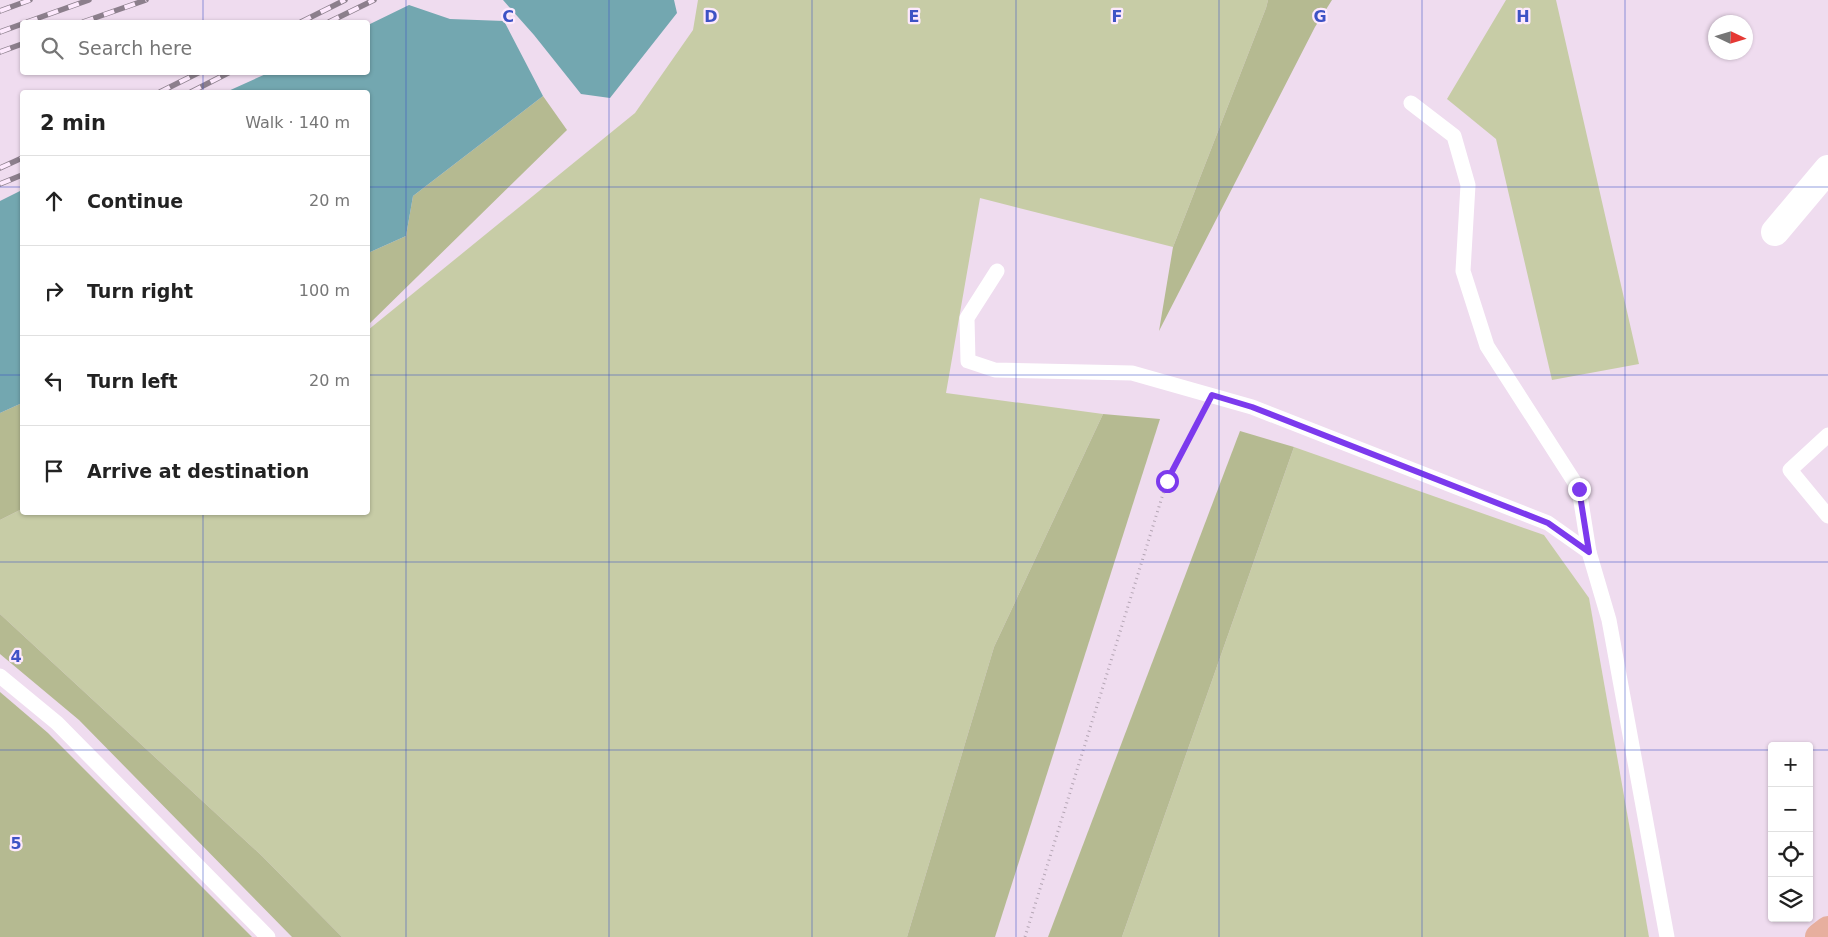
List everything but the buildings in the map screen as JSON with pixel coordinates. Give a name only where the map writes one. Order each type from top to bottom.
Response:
[{"type":"main road","points":[[1820,937],[1828,930]]},
{"type":"street","points":[[1775,232],[1828,169]]},
{"type":"lane","points":[[1411,103],[1454,136],[1468,185],[1463,270],[1487,346],[1579,489],[1589,552],[1609,620],[1667,937]]},
{"type":"lane","points":[[997,271],[967,318],[968,361],[994,370],[1132,373],[1252,407],[1548,523],[1589,552]]},
{"type":"lane","points":[[1828,435],[1790,470],[1828,516]]},
{"type":"lane","points":[[0,676],[57,723],[268,937]]},
{"type":"path","points":[[1024,937],[1167,481],[1212,395]]},
{"type":"green space","points":[[698,0],[1268,0],[1173,247],[980,198],[946,393],[1103,414],[994,647],[907,937],[342,937],[262,856],[0,614],[0,520],[20,510],[20,515],[370,515],[370,328],[635,113],[693,30]]},
{"type":"green space","points":[[1268,0],[1332,0],[1315,27],[1159,331],[1173,247]]},
{"type":"green space","points":[[1506,0],[1556,0],[1639,364],[1552,380],[1496,139],[1447,99]]},
{"type":"green space","points":[[543,96],[567,130],[370,323],[370,252],[406,236],[413,196]]},
{"type":"green space","points":[[20,404],[20,510],[0,520],[0,413]]},
{"type":"green space","points":[[1103,414],[1160,419],[995,937],[907,937],[994,647]]},
{"type":"green space","points":[[1240,431],[1294,447],[1122,937],[1048,937]]},
{"type":"green space","points":[[1294,447],[1544,535],[1589,598],[1649,937],[1122,937]]},
{"type":"green space","points":[[0,614],[262,856],[342,937],[292,937],[79,720],[0,654]]},
{"type":"green space","points":[[0,692],[48,733],[252,937],[0,937]]},
{"type":"water","points":[[503,0],[674,0],[677,13],[610,98],[581,94],[534,35]]},
{"type":"water","points":[[409,5],[450,19],[504,21],[543,96],[413,196],[406,236],[370,252],[370,90],[230,90],[264,75],[370,75],[370,24]]},
{"type":"water","points":[[20,191],[20,404],[0,413],[0,201]]},
{"type":"railway","points":[[0,11],[30,0]]},
{"type":"railway","points":[[33,20],[89,0]]},
{"type":"railway","points":[[89,20],[146,0]]},
{"type":"railway","points":[[305,20],[345,0]]},
{"type":"railway","points":[[333,20],[374,0]]},
{"type":"railway","points":[[0,32],[20,25]]},
{"type":"railway","points":[[0,52],[20,45]]},
{"type":"railway","points":[[164,90],[194,75]]},
{"type":"railway","points":[[195,90],[224,75]]},
{"type":"railway","points":[[0,168],[20,159]]},
{"type":"railway","points":[[0,184],[20,176]]},
{"type":"route","points":[[1167,481],[1212,395],[1252,407],[1548,523],[1589,552],[1579,489]]}]
